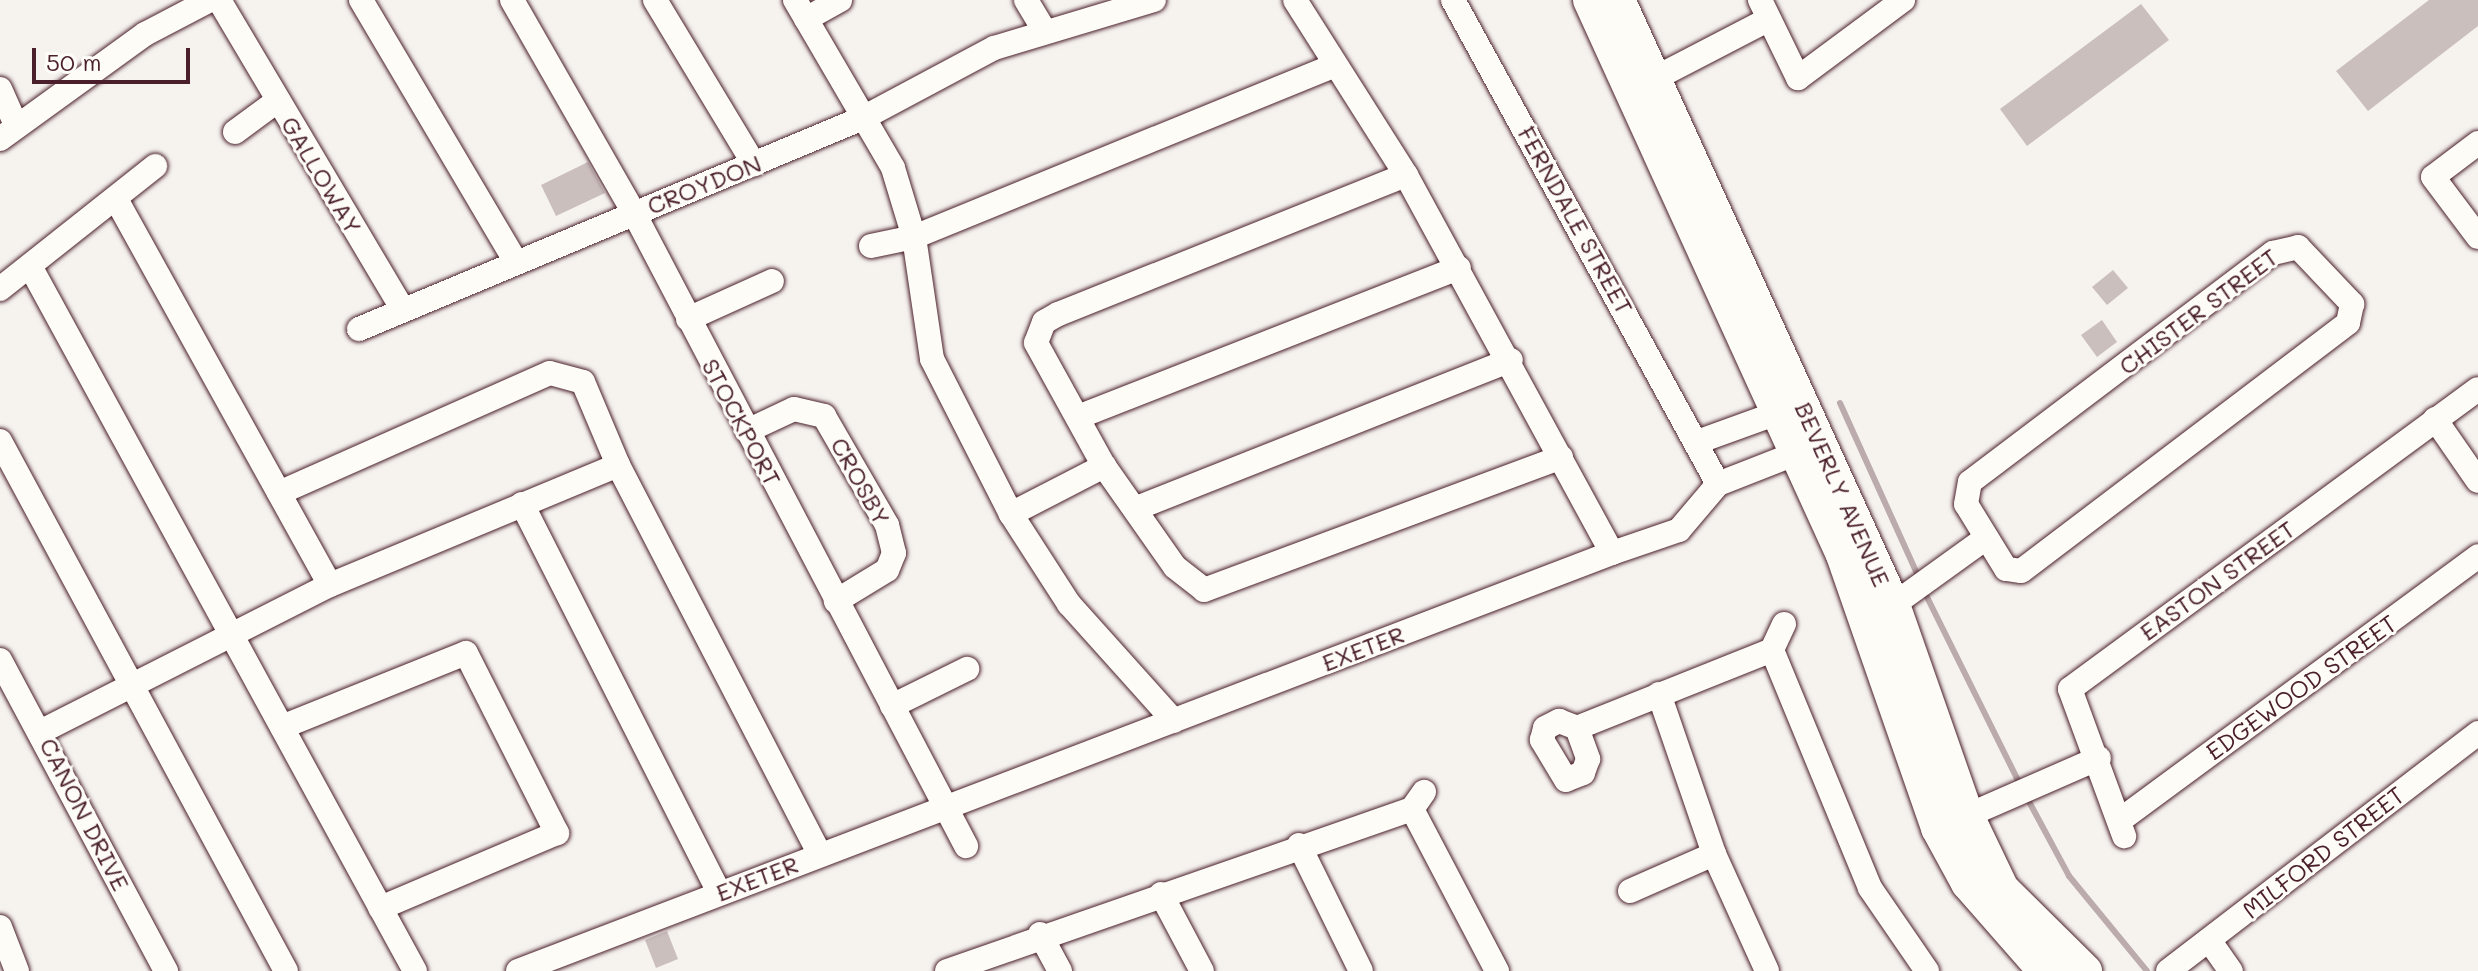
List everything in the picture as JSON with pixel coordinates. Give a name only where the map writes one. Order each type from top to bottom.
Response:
[{"type":"street","points":[[0,89],[8,132],[145,34],[210,0]]},
{"type":"street","name":"GALLOWAY","points":[[219,0],[402,308]]},
{"type":"street","points":[[361,0],[514,259]]},
{"type":"street","name":"STOCKPORT","points":[[512,0],[634,213],[966,846]]},
{"type":"street","points":[[655,0],[754,164]]},
{"type":"street","points":[[840,0],[800,9],[893,168],[914,237],[932,359],[1011,514],[1069,604],[1174,721]]},
{"type":"street","points":[[1026,0],[1045,32]]},
{"type":"street","name":"CROYDON","points":[[359,329],[514,259],[863,118],[994,48],[1154,0]]},
{"type":"street","points":[[1295,0],[1334,66],[1406,175],[1511,360],[1612,553]]},
{"type":"street","name":"FERNDALE STREET","points":[[1453,0],[1700,441],[1718,484]]},
{"type":"street","name":"BEVERLY AVENUE","points":[[1590,0],[1645,84]]},
{"type":"street","name":"BEVERLY AVENUE","points":[[1618,0],[1645,84],[1808,448],[1843,555],[1953,822],[2002,889],[2085,971]]},
{"type":"street","points":[[1645,84],[1764,9],[1798,78],[1903,0]]},
{"type":"street","points":[[871,246],[914,237],[1334,66]]},
{"type":"street","points":[[235,132],[277,101]]},
{"type":"street","points":[[2478,143],[2433,177],[2478,237]]},
{"type":"street","points":[[0,289],[155,166]]},
{"type":"street","points":[[1406,175],[1044,322],[1036,343],[1104,466],[1183,574],[1204,590],[1225,588],[1561,457]]},
{"type":"street","points":[[116,199],[330,585]]},
{"type":"street","name":"CHISTER STREET","points":[[2298,247],[2352,304],[2348,323],[2021,571],[2006,569],[1986,538],[1966,504],[1970,482],[2281,248],[2298,247]]},
{"type":"street","points":[[30,266],[415,971]]},
{"type":"street","points":[[1078,417],[1459,268]]},
{"type":"street","points":[[688,319],[772,281]]},
{"type":"street","points":[[1137,508],[1511,360]]},
{"type":"street","points":[[279,493],[561,372],[590,391],[618,465],[820,854]]},
{"type":"street","name":"EASTON STREET","points":[[2124,827],[2099,758],[2065,686],[2478,389]]},
{"type":"street","points":[[1700,441],[1790,408]]},
{"type":"street","name":"CROSBY","points":[[747,431],[794,409],[824,416],[887,525],[894,553],[887,570],[836,601]]},
{"type":"street","points":[[2435,419],[2478,481]]},
{"type":"street","points":[[0,441],[286,971]]},
{"type":"street","points":[[1718,484],[1808,448]]},
{"type":"street","name":"BEVERLY AVENUE","points":[[1808,448],[1902,599],[1968,883],[2045,971]]},
{"type":"street","points":[[42,731],[230,632],[330,585],[618,465]]},
{"type":"street","points":[[1011,514],[1104,466]]},
{"type":"street","name":"EXETER","points":[[518,971],[719,892],[945,810],[1679,530],[1718,484]]},
{"type":"street","points":[[522,504],[719,892]]},
{"type":"street","points":[[1902,599],[1986,538]]},
{"type":"street","name":"EDGEWOOD STREET","points":[[2124,827],[2478,556]]},
{"type":"street","points":[[1577,728],[1772,650],[1784,624]]},
{"type":"street","points":[[1772,650],[1870,888],[1927,971]]},
{"type":"street","points":[[282,727],[466,653],[557,833],[380,908]]},
{"type":"street","name":"CANON DRIVE","points":[[0,660],[42,731],[166,971]]},
{"type":"street","points":[[892,706],[967,669]]},
{"type":"street","points":[[1659,694],[1714,854],[1767,971]]},
{"type":"street","name":"MILFORD STREET","points":[[2169,970],[2478,733]]},
{"type":"street","points":[[1953,822],[2099,758]]},
{"type":"street","points":[[947,971],[1040,934],[1161,894],[1418,800],[1477,907],[1497,971]]},
{"type":"street","points":[[1299,845],[1361,971]]},
{"type":"street","points":[[1630,891],[1714,854]]},
{"type":"street","points":[[1161,894],[1202,971]]},
{"type":"street","points":[[0,927],[17,971]]},
{"type":"street","points":[[1040,934],[1060,971]]},
{"type":"street","points":[[2209,940],[2231,971]]},
{"type":"building","points":[[2429,0],[2478,0],[2478,26],[2368,111],[2336,71]]},
{"type":"building","points":[[2141,4],[2169,40],[2027,146],[2000,109]]},
{"type":"building","points":[[588,162],[605,193],[556,216],[541,185]]},
{"type":"building","points":[[2113,270],[2128,288],[2107,305],[2092,287]]},
{"type":"building","points":[[2102,320],[2117,342],[2097,357],[2081,335]]},
{"type":"building","points":[[667,931],[678,959],[656,968],[645,940]]},
{"type":"waterway","points":[[1840,403],[1919,578]]},
{"type":"waterway","points":[[1923,589],[2021,786]]},
{"type":"waterway","points":[[2026,796],[2069,876],[2147,971]]}]
